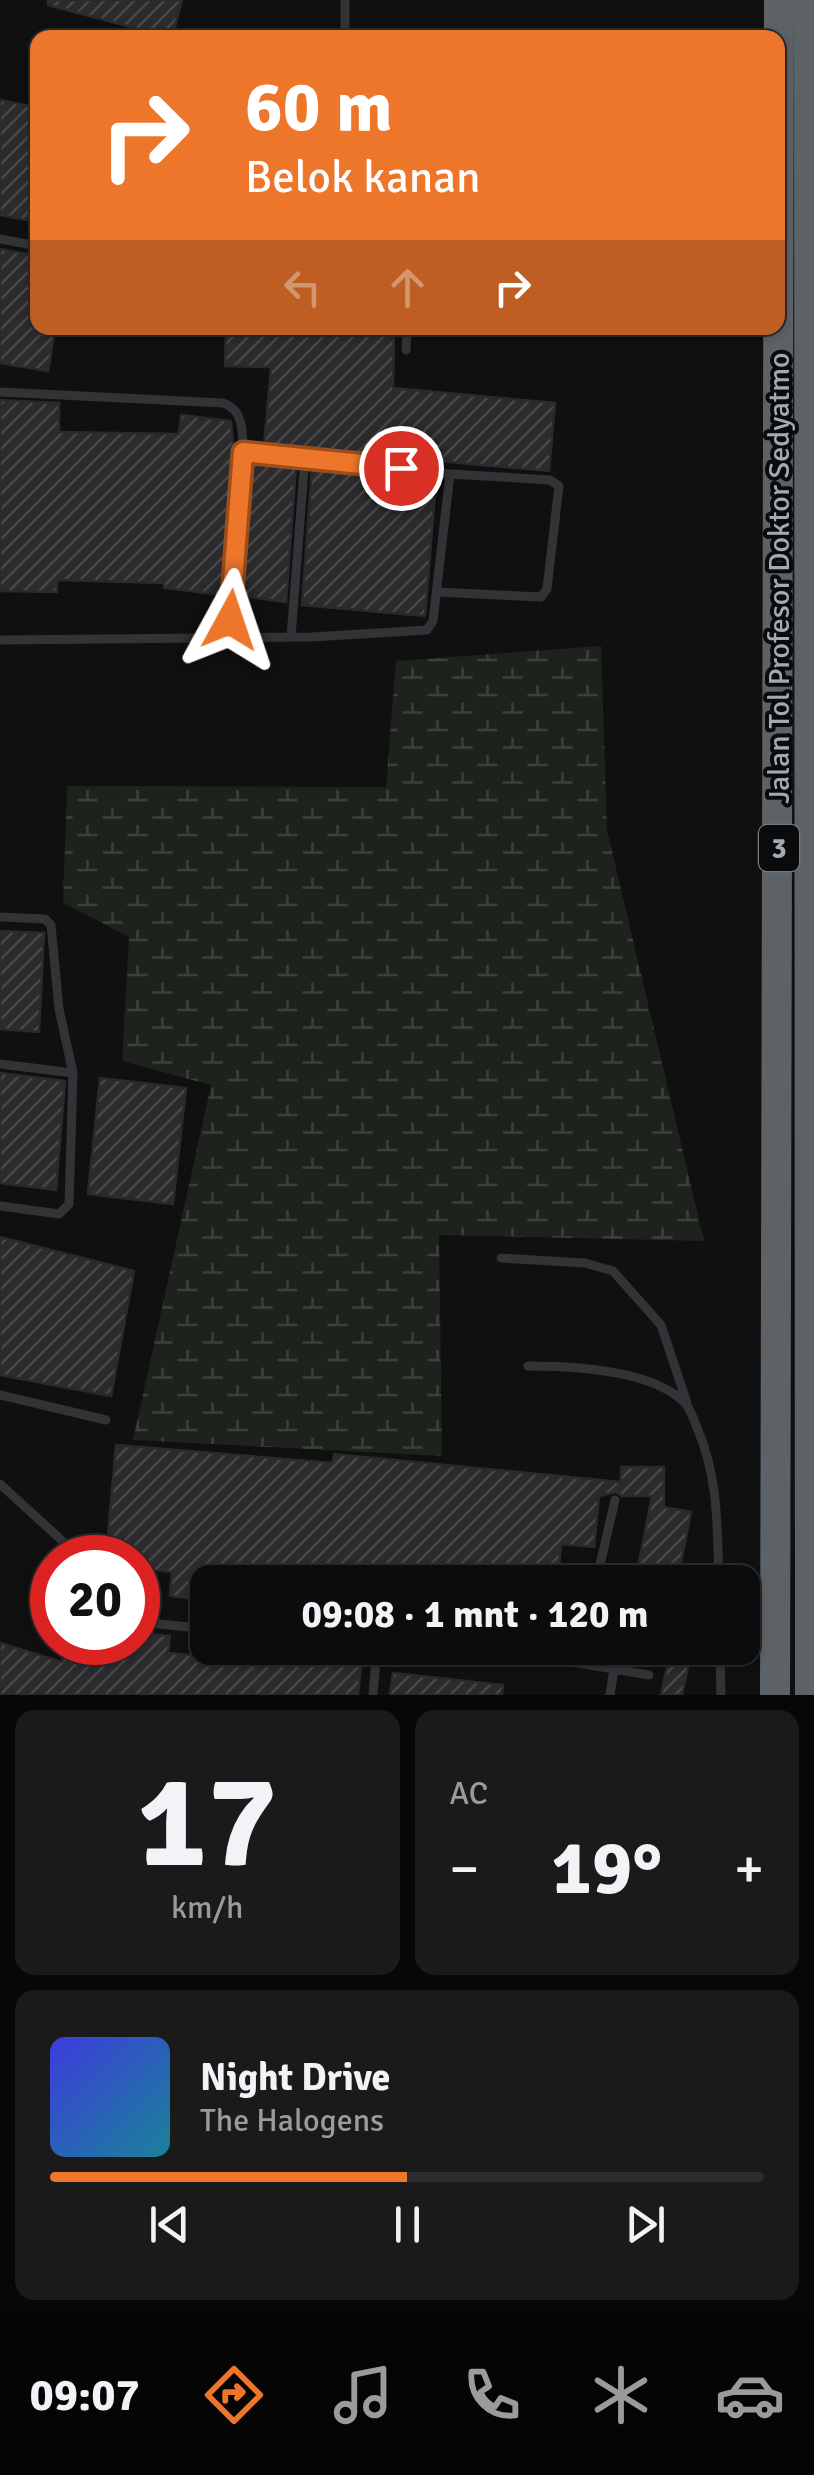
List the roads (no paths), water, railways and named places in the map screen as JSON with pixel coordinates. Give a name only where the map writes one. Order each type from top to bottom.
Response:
[{"type":"highway","name":"Jalan Tol Profesor Doktor Sedyatmo","points":[[778,0],[778,30]]},
{"type":"highway","name":"Jalan Tol Profesor Doktor Sedyatmo","points":[[809,0],[810,1695]]},
{"type":"highway","name":"Jalan Tol Profesor Doktor Sedyatmo","points":[[775,1695],[777,335]]},
{"type":"lane","points":[[345,0],[345,30]]},
{"type":"lane","points":[[0,239],[30,245]]},
{"type":"lane","points":[[406,350],[407,335]]},
{"type":"lane","points":[[0,392],[223,403],[235,408],[243,452],[229,638]]},
{"type":"lane","points":[[243,452],[450,474],[550,480],[561,490],[547,589],[541,597],[437,592]]},
{"type":"lane","points":[[291,637],[304,457]]},
{"type":"lane","points":[[0,640],[291,637],[428,630],[433,621],[450,474]]},
{"type":"lane","points":[[0,917],[45,919],[50,925],[59,1009],[74,1072],[69,1204],[59,1214],[0,1206]]},
{"type":"lane","points":[[0,1064],[74,1072]]},
{"type":"lane","points":[[501,1258],[585,1263],[613,1271],[661,1325],[716,1484],[718,1565]]},
{"type":"lane","points":[[528,1366],[609,1372],[664,1387],[688,1405]]},
{"type":"lane","points":[[0,1394],[106,1420]]},
{"type":"lane","points":[[0,1484],[55,1535]]},
{"type":"lane","points":[[600,1565],[615,1500]]},
{"type":"lane","points":[[160,1624],[190,1626]]},
{"type":"lane","points":[[373,1695],[376,1665]]},
{"type":"lane","points":[[588,1665],[649,1675]]},
{"type":"lane","points":[[720,1665],[721,1695]]},
{"type":"lane","points":[[610,1695],[614,1670]]}]
